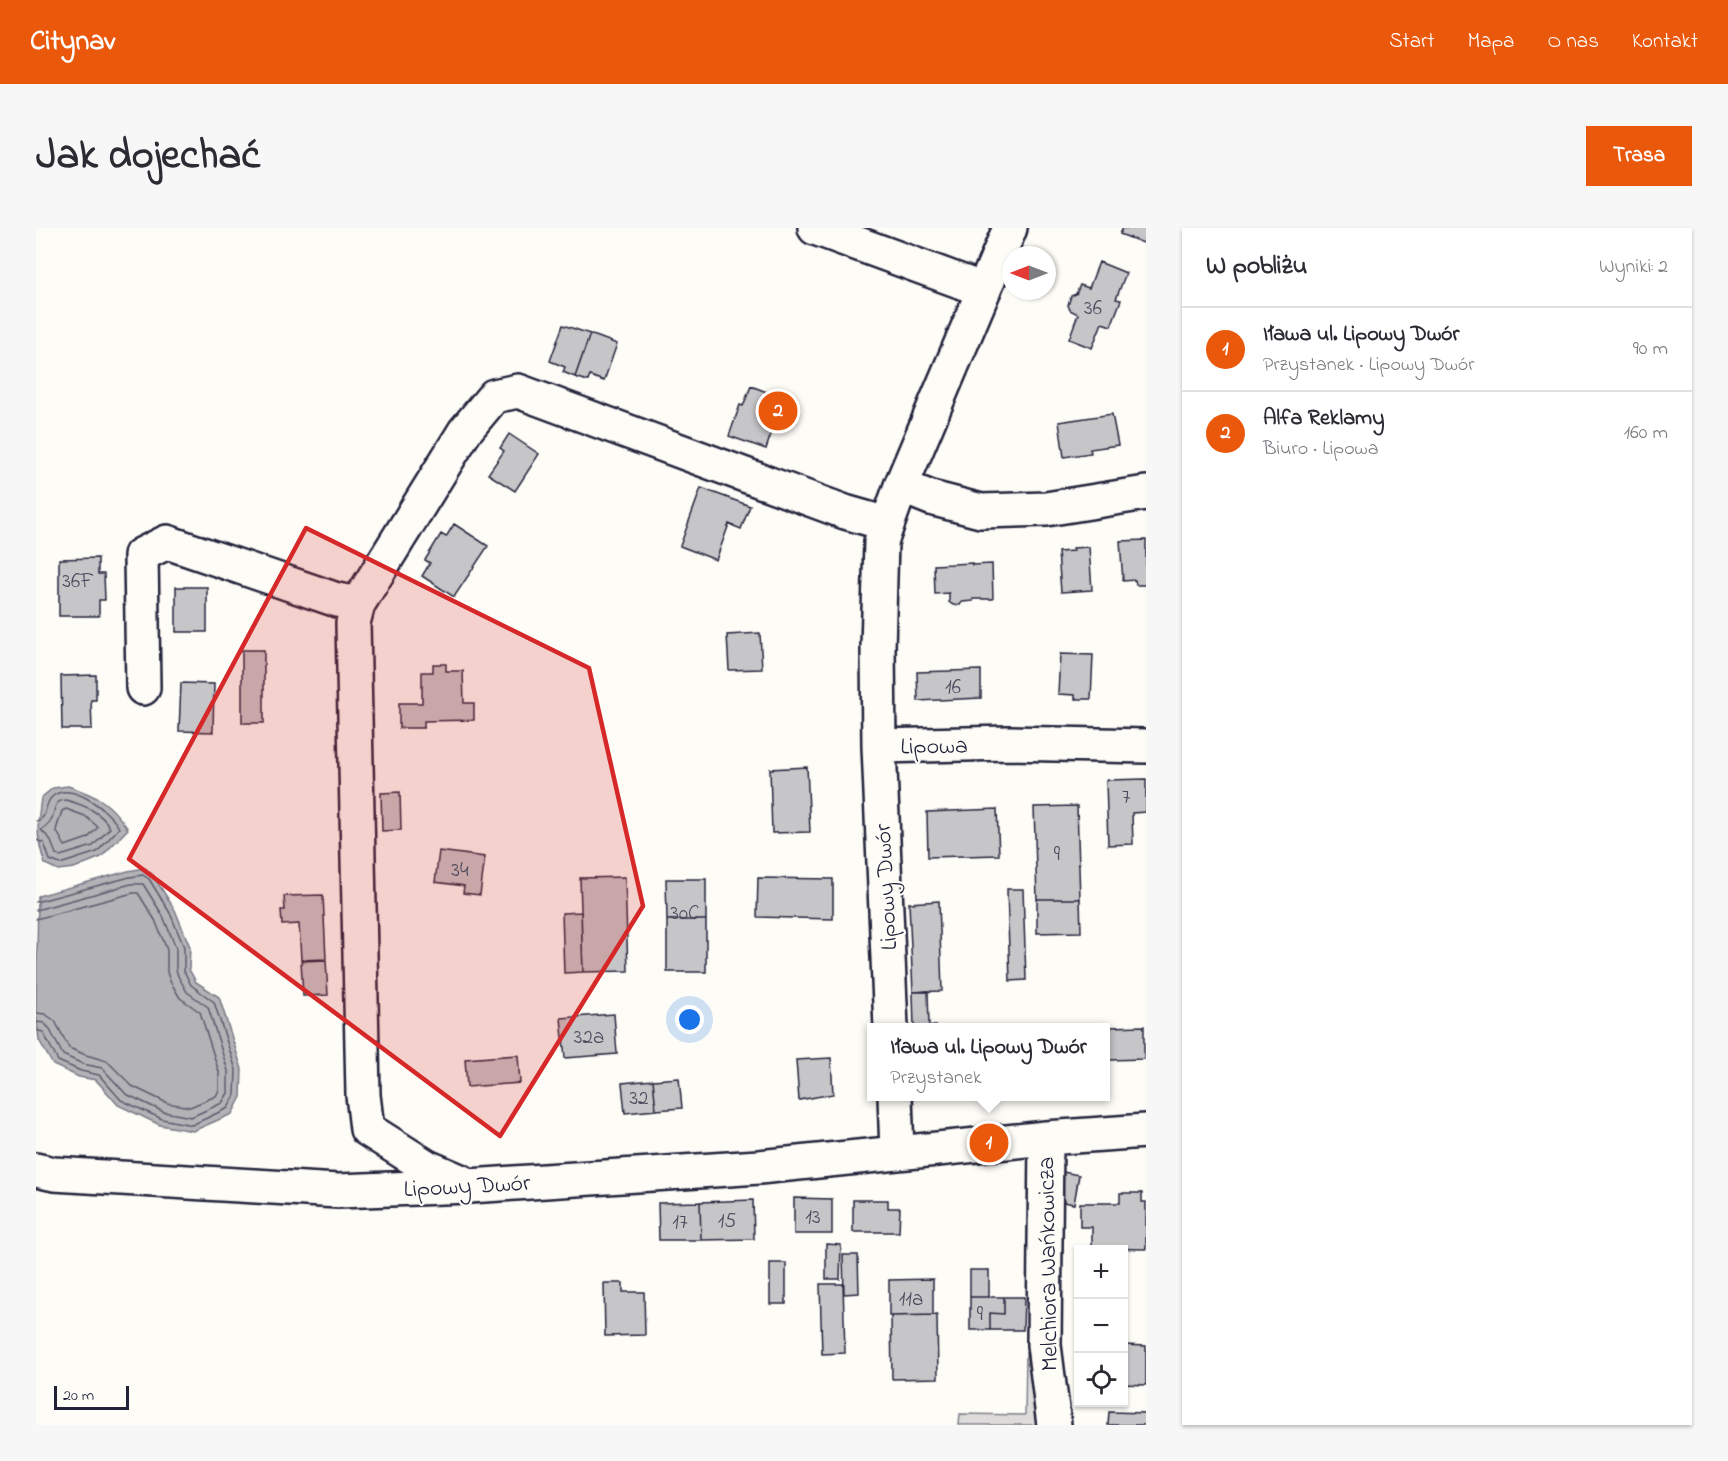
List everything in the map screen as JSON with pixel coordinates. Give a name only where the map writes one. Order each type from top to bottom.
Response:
[{"type":"street","points":[[815,228],[984,290]]},
{"type":"street","name":"Lipowa","points":[[1010,228],[901,486],[881,542],[878,648],[879,746],[1008,743],[1146,746]]},
{"type":"street","points":[[469,1186],[427,1167],[367,1129],[363,1095],[353,623],[358,604],[465,431],[494,396],[518,391],[834,508],[887,525]]},
{"type":"street","points":[[901,486],[931,498],[981,511],[1046,509],[1146,493]]},
{"type":"street","points":[[143,688],[141,555],[167,542],[337,600],[358,604]]},
{"type":"street","name":"Lipowy Dwór","points":[[879,746],[891,1023]]},
{"type":"street","points":[[895,1101],[897,1153]]},
{"type":"street","name":"Lipowy Dwór","points":[[36,1170],[54,1174],[338,1191],[469,1186],[759,1167],[1046,1138],[1146,1131]]},
{"type":"street","name":"Melchiora Wańkowicza","points":[[1046,1138],[1044,1345],[1054,1425]]},
{"type":"highlighted area","points":[[306,528],[589,668],[643,906],[500,1136],[129,859]]},
{"type":"shaded area","points":[[1026,1352],[1033,1354],[1042,1425],[959,1425],[960,1414],[1025,1415]]},
{"type":"water","points":[[68,786],[109,806],[128,829],[101,857],[74,868],[58,870],[45,864],[42,855],[38,831],[41,798],[53,788]]},
{"type":"water","points":[[145,868],[153,875],[175,910],[190,947],[189,969],[196,982],[219,997],[242,1069],[241,1097],[232,1114],[193,1131],[160,1125],[118,1105],[96,1080],[79,1077],[53,1065],[39,1040],[36,1011],[38,896]]},
{"type":"building","points":[[1123,228],[1146,228],[1146,244],[1120,234]]},
{"type":"building","points":[[1099,262],[1126,273],[1116,299],[1121,300],[1111,326],[1102,323],[1092,348],[1069,339],[1078,314],[1070,310],[1068,305],[1071,296],[1076,294],[1080,285],[1089,288]]},
{"type":"building","points":[[563,325],[590,334],[575,377],[563,372],[565,367],[550,361]]},
{"type":"building","points":[[590,334],[617,344],[604,381],[590,376],[588,381],[575,377]]},
{"type":"building","points":[[751,386],[780,397],[770,426],[773,428],[766,449],[729,436],[740,405],[743,406]]},
{"type":"building","points":[[1112,414],[1118,445],[1090,449],[1091,453],[1064,457],[1059,422]]},
{"type":"building","points":[[509,434],[539,454],[515,491],[488,474],[504,451],[500,448]]},
{"type":"building","points":[[701,488],[750,506],[741,529],[729,524],[716,560],[680,546]]},
{"type":"building","points":[[454,524],[488,546],[454,597],[422,576],[430,563],[425,560],[441,534],[446,537]]},
{"type":"building","points":[[1146,540],[1146,585],[1136,585],[1135,580],[1123,581],[1120,541]]},
{"type":"building","points":[[1089,547],[1092,590],[1061,592],[1058,552]]},
{"type":"building","points":[[98,558],[98,574],[104,574],[105,600],[99,600],[99,616],[59,616],[59,559]]},
{"type":"building","points":[[972,563],[972,565],[992,564],[993,599],[973,599],[973,601],[962,602],[960,605],[953,605],[949,602],[949,593],[935,594],[934,565]]},
{"type":"building","points":[[176,587],[207,587],[207,632],[176,632]]},
{"type":"building","points":[[760,633],[762,669],[729,670],[727,635]]},
{"type":"building","points":[[242,650],[264,650],[264,723],[242,723]]},
{"type":"building","points":[[1060,654],[1093,655],[1091,699],[1075,699],[1075,695],[1058,694]]},
{"type":"building","points":[[433,664],[446,664],[446,671],[463,671],[464,703],[474,703],[474,720],[424,721],[424,728],[399,728],[399,703],[422,703],[422,672],[433,672]]},
{"type":"building","points":[[981,670],[981,698],[918,701],[917,672]]},
{"type":"building","points":[[96,675],[96,700],[91,700],[92,729],[62,729],[61,676]]},
{"type":"building","points":[[181,683],[214,684],[213,732],[179,731]]},
{"type":"building","points":[[807,767],[810,832],[772,833],[770,769]]},
{"type":"building","points":[[1146,779],[1146,812],[1132,813],[1133,844],[1108,845],[1106,780]]},
{"type":"building","points":[[400,792],[401,830],[382,831],[381,793]]},
{"type":"building","points":[[1077,806],[1080,899],[1037,899],[1034,807]]},
{"type":"building","points":[[997,809],[999,855],[928,857],[927,812]]},
{"type":"building","points":[[439,851],[485,857],[480,895],[463,893],[464,886],[435,882]]},
{"type":"building","points":[[625,877],[628,971],[583,972],[580,878]]},
{"type":"building","points":[[758,878],[833,879],[833,919],[757,917]]},
{"type":"building","points":[[666,879],[706,879],[706,920],[667,920]]},
{"type":"building","points":[[1007,889],[1023,889],[1026,980],[1010,981]]},
{"type":"building","points":[[323,895],[326,959],[301,960],[299,924],[282,925],[281,910],[285,910],[284,896]]},
{"type":"building","points":[[1037,899],[1080,899],[1081,932],[1037,933]]},
{"type":"building","points":[[939,901],[942,991],[913,992],[909,903]]},
{"type":"building","points":[[581,912],[583,972],[564,973],[562,913]]},
{"type":"building","points":[[667,920],[706,920],[706,972],[667,972]]},
{"type":"building","points":[[326,960],[328,995],[303,996],[301,961]]},
{"type":"building","points":[[928,991],[929,1023],[914,1023],[913,992]]},
{"type":"building","points":[[614,1014],[617,1054],[565,1058],[561,1018]]},
{"type":"building","points":[[1144,1026],[1144,1059],[1110,1060],[1110,1027]]},
{"type":"building","points":[[518,1055],[520,1083],[467,1087],[465,1059]]},
{"type":"building","points":[[831,1058],[833,1094],[799,1100],[796,1060]]},
{"type":"building","points":[[679,1078],[682,1108],[656,1110],[653,1080]]},
{"type":"building","points":[[653,1080],[656,1110],[625,1113],[622,1083]]},
{"type":"building","points":[[1063,1172],[1079,1175],[1074,1204],[1058,1201]]},
{"type":"building","points":[[1120,1193],[1142,1193],[1142,1202],[1146,1202],[1146,1249],[1128,1249],[1128,1245],[1092,1245],[1092,1227],[1080,1227],[1080,1203],[1120,1203]]},
{"type":"building","points":[[794,1198],[832,1199],[832,1234],[794,1234]]},
{"type":"building","points":[[753,1200],[754,1239],[701,1240],[700,1202]]},
{"type":"building","points":[[853,1200],[888,1200],[888,1208],[900,1208],[899,1232],[853,1232]]},
{"type":"building","points":[[700,1202],[701,1240],[659,1240],[658,1203]]},
{"type":"building","points":[[826,1244],[841,1245],[840,1279],[826,1279]]},
{"type":"building","points":[[843,1255],[858,1255],[859,1293],[844,1294]]},
{"type":"building","points":[[770,1263],[786,1263],[786,1304],[770,1304]]},
{"type":"building","points":[[970,1270],[989,1270],[989,1297],[970,1297]]},
{"type":"building","points":[[933,1279],[933,1315],[889,1316],[889,1280]]},
{"type":"building","points":[[604,1283],[623,1283],[623,1292],[644,1292],[645,1335],[605,1336]]},
{"type":"building","points":[[820,1284],[843,1284],[845,1353],[822,1354]]},
{"type":"building","points":[[970,1297],[1004,1297],[1004,1314],[990,1313],[990,1330],[970,1330]]},
{"type":"building","points":[[1004,1297],[1024,1297],[1023,1330],[990,1330],[990,1313],[1004,1314]]},
{"type":"building","points":[[937,1315],[938,1378],[892,1379],[891,1316]]},
{"type":"building","points":[[1128,1345],[1146,1346],[1146,1385],[1128,1384]]},
{"type":"building","points":[[1109,1412],[1146,1413],[1146,1425],[1108,1425]]},
{"type":"place","name":"Alfa Reklamy","points":[[778,411]]},
{"type":"place","name":"Iława ul. Lipowy Dwór","points":[[989,1143]]}]
